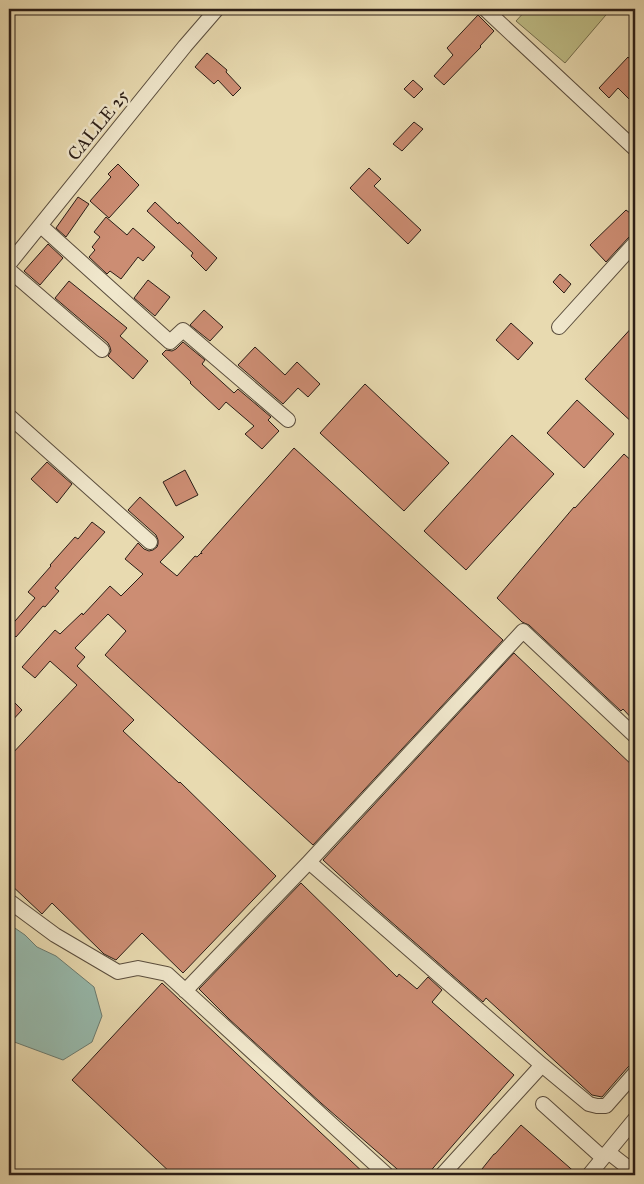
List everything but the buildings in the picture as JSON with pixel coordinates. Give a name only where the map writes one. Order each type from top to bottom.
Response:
[{"type":"street","name":"CALLE 25","points":[[9,264],[217,9]]},
{"type":"street","points":[[485,9],[635,149]]},
{"type":"street","points":[[41,226],[170,342],[183,330],[288,420]]},
{"type":"street","points":[[559,327],[635,243]]},
{"type":"street","points":[[9,270],[102,350]]},
{"type":"street","points":[[9,416],[150,542]]},
{"type":"street","points":[[185,991],[310,862],[524,631],[635,736]]},
{"type":"street","points":[[310,862],[589,1104],[606,1106],[635,1072]]},
{"type":"street","points":[[9,901],[55,935],[118,972],[138,968],[167,974],[387,1175]]},
{"type":"street","points":[[442,1175],[542,1065]]},
{"type":"street","points":[[543,1104],[606,1155],[635,1173]]},
{"type":"street","points":[[589,1175],[635,1119]]},
{"type":"shaded area","points":[[527,9],[611,9],[565,63],[516,21]]},
{"type":"shaded area","points":[[9,924],[25,935],[37,947],[56,956],[94,987],[102,1016],[92,1042],[63,1060],[9,1040]]}]
